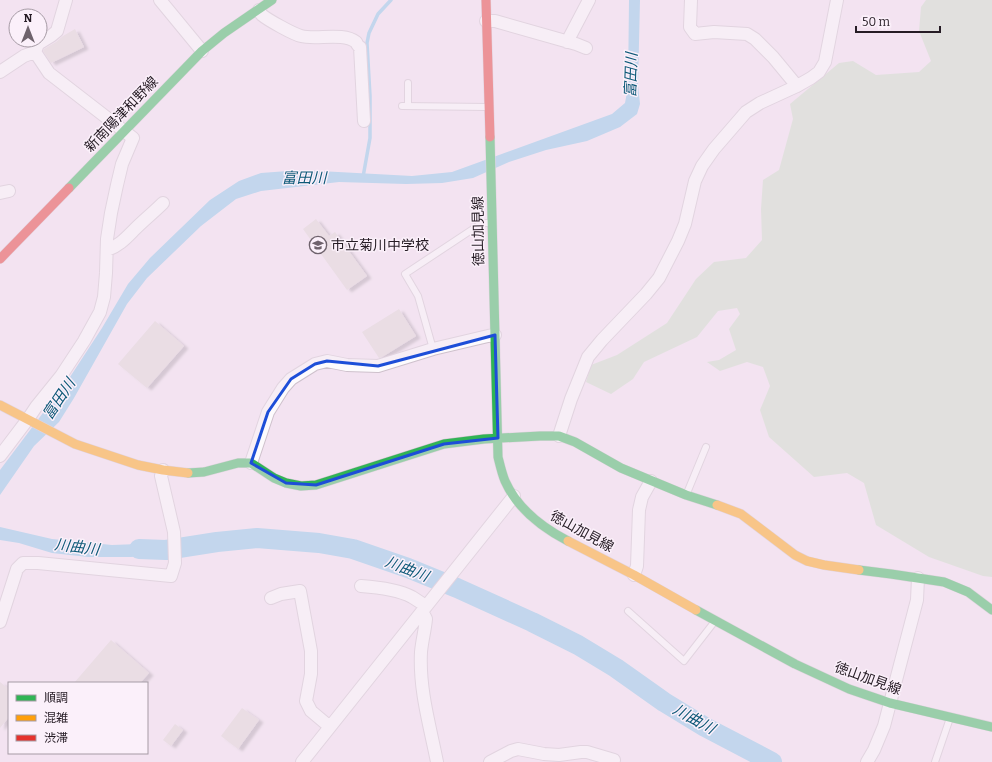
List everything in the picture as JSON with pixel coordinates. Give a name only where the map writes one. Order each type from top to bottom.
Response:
[{"type":"street","points":[[0,72],[24,56],[35,52],[38,44],[56,31],[66,0]]},
{"type":"street","points":[[160,0],[202,50]]},
{"type":"street","name":"新南陽津和野線","points":[[0,259],[202,50],[272,0]]},
{"type":"street","name":"徳山加見線","points":[[486,0],[498,457],[505,481],[514,496],[543,526],[564,539],[634,575],[795,664],[849,689],[890,703],[992,727]]},
{"type":"street","points":[[567,42],[589,0]]},
{"type":"street","points":[[691,0],[690,27],[694,34],[714,32],[747,34],[755,39],[797,86]]},
{"type":"street","points":[[559,436],[571,399],[588,357],[659,278],[685,224],[695,181],[702,166],[714,149],[746,112],[760,103],[797,86],[819,72],[825,62],[837,0]]},
{"type":"street","points":[[258,10],[286,30],[300,36],[311,38],[345,38],[355,42],[360,47],[364,121]]},
{"type":"street","points":[[486,21],[495,21],[586,48]]},
{"type":"street","points":[[0,456],[30,421],[36,407],[61,376],[100,312],[104,297],[107,239],[116,185],[122,164],[133,138],[49,73],[35,52]]},
{"type":"street","points":[[107,250],[120,244],[163,203]]},
{"type":"street","points":[[251,464],[268,412],[283,388],[292,379],[315,364],[326,361],[347,365],[378,366],[433,349],[488,336],[494,336]]},
{"type":"street","points":[[0,405],[75,444],[138,465],[186,473],[204,472],[238,463],[251,464],[274,478],[286,483],[301,486],[316,485],[340,478],[444,444],[498,438],[559,436],[575,442],[621,468],[651,481],[741,514],[795,555],[807,561],[824,565],[944,582],[968,592],[992,610]]},
{"type":"street","points":[[0,622],[17,569],[24,563],[38,563],[171,576],[175,562],[174,532],[162,476],[163,470]]},
{"type":"street","points":[[634,575],[637,566],[639,510],[642,497],[651,481]]},
{"type":"street","points":[[302,762],[514,496]]},
{"type":"street","points":[[867,762],[874,750],[884,726],[917,600],[918,578]]},
{"type":"street","points":[[361,586],[377,587],[412,597],[424,609],[426,619],[421,652],[421,673],[424,704],[437,762]]},
{"type":"street","points":[[271,598],[281,594],[300,591],[311,651],[311,674],[306,700],[311,711],[330,727]]},
{"type":"street","points":[[490,762],[518,749],[559,755],[587,752],[615,761]]},
{"type":"lane","points":[[408,83],[405,106],[489,107]]},
{"type":"lane","points":[[433,349],[418,296],[405,274],[482,224],[491,223]]},
{"type":"lane","points":[[686,495],[706,447]]},
{"type":"lane","points":[[628,611],[684,661],[716,620]]},
{"type":"lane","points":[[935,762],[950,717]]},
{"type":"highlighted area","points":[[495,335],[498,438],[444,444],[316,485],[286,483],[251,463],[268,412],[291,379],[315,364],[327,361],[378,366]]},
{"type":"green space","points":[[926,0],[992,0],[992,577],[983,576],[929,557],[876,525],[864,483],[847,473],[814,477],[769,437],[760,410],[770,386],[763,367],[747,362],[720,371],[707,362],[719,360],[736,350],[729,329],[740,314],[737,308],[718,311],[697,337],[644,362],[633,379],[611,394],[586,382],[591,365],[617,355],[667,323],[696,279],[714,262],[746,258],[762,240],[761,209],[763,180],[779,170],[793,119],[790,104],[839,63],[853,61],[876,75],[919,72],[931,61],[919,31],[921,7]]},
{"type":"water","name":"富田川","points":[[629,0],[640,0],[638,85],[640,104],[637,114],[620,127],[587,141],[546,150],[509,162],[473,178],[442,183],[406,184],[339,182],[261,191],[236,199],[201,226],[147,278],[127,304],[59,422],[34,446],[0,495],[0,470],[70,377],[102,328],[128,284],[150,258],[210,200],[239,181],[261,173],[301,170],[412,176],[452,172],[612,114],[625,103],[628,87]]},
{"type":"water","points":[[0,527],[52,539],[112,545],[166,543],[165,554],[131,557],[88,557],[52,553],[19,543],[0,540]]},
{"type":"building","points":[[75,29],[84,47],[51,63],[43,51]]},
{"type":"building","points":[[316,219],[329,236],[335,232],[367,276],[347,290],[303,229]]},
{"type":"building","points":[[399,309],[416,336],[379,358],[362,332]]},
{"type":"building","points":[[155,321],[184,346],[147,388],[118,364]]},
{"type":"building","points":[[111,640],[149,673],[141,682],[75,682]]},
{"type":"building","points":[[0,682],[8,688],[8,718],[0,728]]},
{"type":"building","points":[[242,708],[259,720],[238,749],[221,736]]},
{"type":"building","points":[[175,724],[183,730],[171,746],[163,740]]},
{"type":"waterway","points":[[363,177],[370,138],[370,96],[367,43],[369,33],[378,14],[391,0]]},
{"type":"waterway","name":"川曲川","points":[[139,549],[166,550],[217,542],[257,538],[319,543],[353,549],[408,568],[457,588],[532,622],[578,645],[616,668],[664,702],[705,727],[772,762]]},
{"type":"traffic: fast","points":[[69,188],[202,51],[224,33],[272,0]]},
{"type":"traffic: fast","points":[[490,137],[498,457],[505,481],[516,500],[540,523],[568,541]]},
{"type":"traffic: fast","points":[[188,473],[204,472],[238,463],[251,463],[274,478],[286,483],[301,486],[316,485],[444,444],[484,439],[559,436],[575,442],[621,468],[686,495],[717,505]]},
{"type":"traffic: fast","points":[[859,570],[944,582],[968,592],[992,610]]},
{"type":"traffic: fast","points":[[696,610],[795,664],[849,689],[890,703],[992,727]]},
{"type":"traffic: slow","points":[[0,405],[75,444],[138,465],[188,473]]},
{"type":"traffic: slow","points":[[717,505],[741,514],[795,555],[807,561],[859,570]]},
{"type":"traffic: slow","points":[[568,541],[634,575],[696,610]]},
{"type":"traffic: jam","points":[[486,0],[490,137]]},
{"type":"traffic: jam","points":[[0,259],[69,188]]},
{"type":"place","name":"市立菊川中学校","points":[[318,245]]}]
